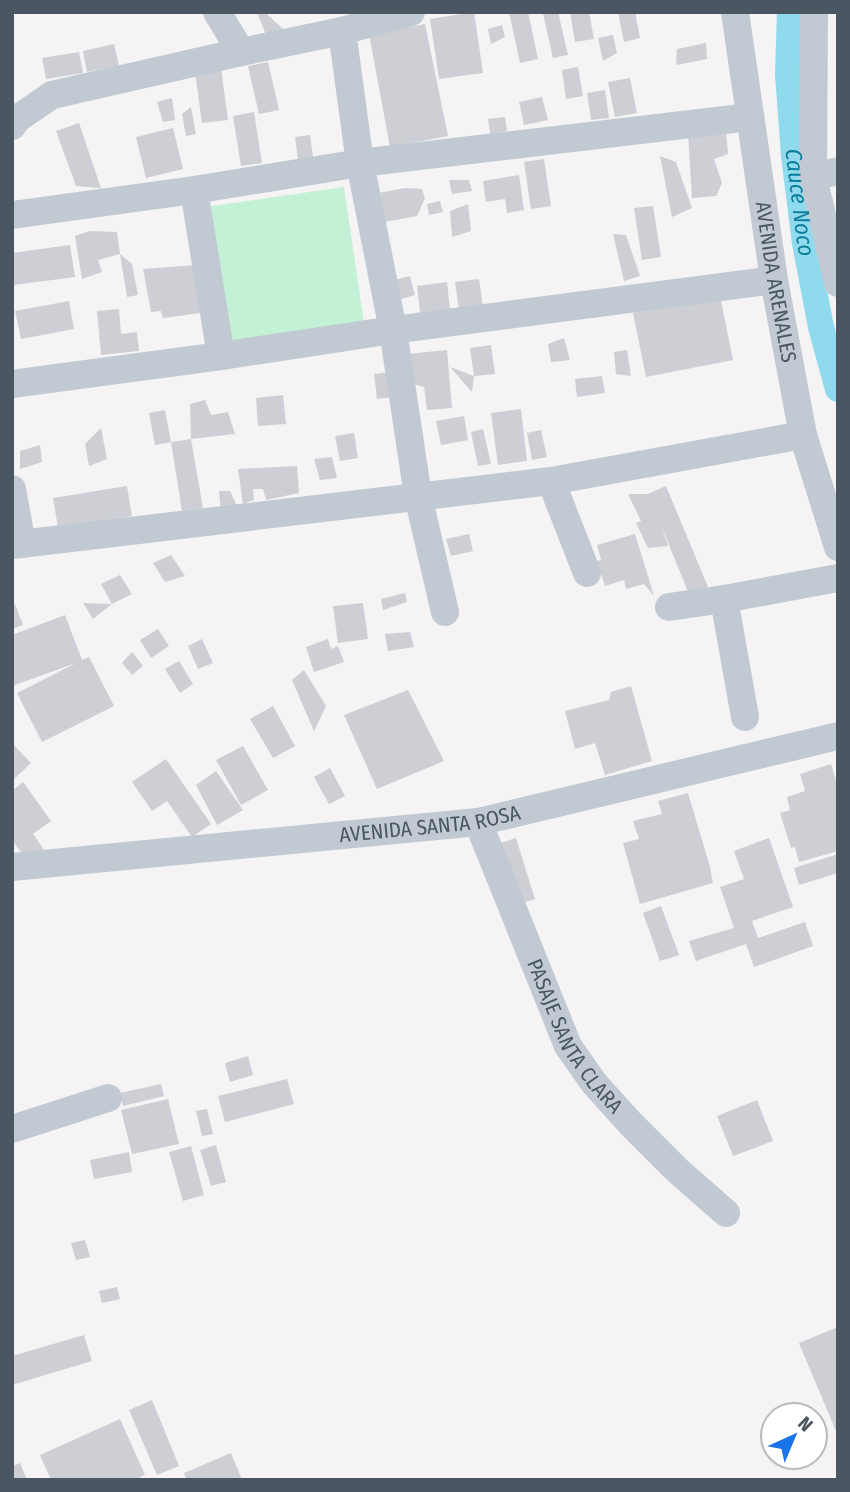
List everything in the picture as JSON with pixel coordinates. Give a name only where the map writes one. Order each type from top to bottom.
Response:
[{"type":"street","points":[[217,12],[241,52]]},
{"type":"street","points":[[12,126],[17,119],[52,95],[342,31],[411,12]]},
{"type":"street","name":"AVENIDA ARENALES","points":[[735,12],[774,280],[803,435],[838,547]]},
{"type":"street","points":[[814,12],[825,174],[838,284]]},
{"type":"street","points":[[342,31],[360,163],[393,330],[418,496],[445,612]]},
{"type":"street","points":[[12,215],[194,190],[360,163],[750,117]]},
{"type":"street","points":[[194,190],[221,356]]},
{"type":"street","points":[[12,384],[774,280]]},
{"type":"street","points":[[12,489],[17,544],[551,481],[803,435]]},
{"type":"street","points":[[551,481],[587,572]]},
{"type":"street","points":[[668,607],[724,600],[838,578]]},
{"type":"street","points":[[724,600],[745,717]]},
{"type":"street","name":"AVENIDA SANTA ROSA","points":[[12,867],[478,822],[838,736]]},
{"type":"street","name":"PASAJE SANTA CLARA","points":[[478,822],[568,1046],[594,1083],[630,1123],[677,1170],[726,1213]]},
{"type":"street","points":[[12,1129],[108,1098]]},
{"type":"green space","points":[[344,187],[365,330],[226,350],[205,207]]},
{"type":"building","points":[[257,12],[267,12],[285,31],[266,35]]},
{"type":"building","points":[[474,12],[483,73],[439,79],[430,19]]},
{"type":"building","points":[[509,12],[528,12],[538,59],[520,63]]},
{"type":"building","points":[[558,12],[568,55],[553,58],[543,13]]},
{"type":"building","points":[[570,12],[589,12],[594,39],[575,42]]},
{"type":"building","points":[[618,12],[635,12],[640,38],[624,42]]},
{"type":"building","points":[[425,24],[448,136],[390,147],[369,34]]},
{"type":"building","points":[[502,25],[505,37],[491,44],[488,29]]},
{"type":"building","points":[[613,35],[617,53],[603,61],[598,38]]},
{"type":"building","points":[[706,43],[707,59],[676,65],[677,49]]},
{"type":"building","points":[[114,44],[119,66],[87,72],[83,51]]},
{"type":"building","points":[[79,52],[83,73],[46,79],[42,58]]},
{"type":"building","points":[[268,62],[279,110],[259,114],[248,66]]},
{"type":"building","points":[[578,67],[583,96],[566,99],[562,70]]},
{"type":"building","points":[[221,68],[228,120],[202,123],[195,72]]},
{"type":"building","points":[[630,78],[637,113],[615,117],[608,82]]},
{"type":"building","points":[[605,90],[609,118],[591,120],[587,93]]},
{"type":"building","points":[[542,97],[548,120],[524,125],[519,102]]},
{"type":"building","points":[[172,98],[175,120],[163,122],[157,102]]},
{"type":"building","points":[[191,107],[196,134],[186,136],[182,114]]},
{"type":"building","points":[[254,112],[262,163],[241,166],[233,116]]},
{"type":"building","points":[[505,117],[507,131],[490,134],[488,119]]},
{"type":"building","points":[[79,123],[101,188],[76,186],[56,131]]},
{"type":"building","points":[[173,128],[183,169],[146,178],[136,137]]},
{"type":"building","points":[[726,130],[728,154],[714,159],[722,183],[716,196],[692,198],[688,133]]},
{"type":"building","points":[[310,135],[313,157],[298,160],[295,137]]},
{"type":"building","points":[[660,156],[676,162],[692,208],[672,217]]},
{"type":"building","points":[[544,159],[551,206],[531,209],[524,162]]},
{"type":"building","points":[[519,175],[524,210],[507,213],[505,199],[486,202],[483,181]]},
{"type":"building","points":[[449,180],[469,180],[472,191],[452,194]]},
{"type":"building","points":[[405,188],[422,189],[425,198],[417,216],[379,223],[373,194]]},
{"type":"building","points":[[440,201],[443,212],[429,215],[427,204]]},
{"type":"building","points":[[468,204],[471,231],[452,237],[450,211]]},
{"type":"building","points":[[653,206],[661,257],[642,260],[634,208]]},
{"type":"building","points":[[90,231],[117,232],[120,254],[98,260],[102,272],[82,279],[75,236]]},
{"type":"building","points":[[613,234],[626,235],[640,276],[624,281]]},
{"type":"building","points":[[70,245],[75,277],[14,285],[12,253]]},
{"type":"building","points":[[120,254],[132,264],[138,295],[127,297]]},
{"type":"building","points":[[196,265],[201,313],[163,318],[161,311],[151,312],[143,269]]},
{"type":"building","points":[[410,276],[415,295],[394,301],[390,281]]},
{"type":"building","points":[[479,279],[483,307],[459,310],[455,282]]},
{"type":"building","points":[[447,282],[450,310],[420,313],[417,286]]},
{"type":"building","points":[[720,296],[733,360],[646,377],[633,313]]},
{"type":"building","points":[[69,301],[74,329],[21,339],[15,311]]},
{"type":"building","points":[[119,309],[121,334],[137,332],[139,351],[101,355],[97,311]]},
{"type":"building","points":[[564,338],[570,360],[551,362],[548,344]]},
{"type":"building","points":[[491,345],[495,374],[474,376],[470,348]]},
{"type":"building","points":[[447,350],[452,408],[427,410],[424,387],[410,383],[407,354]]},
{"type":"building","points":[[627,350],[631,376],[616,374],[614,352]]},
{"type":"building","points":[[450,367],[474,376],[472,392]]},
{"type":"building","points":[[398,371],[401,396],[377,399],[374,374]]},
{"type":"building","points":[[602,376],[605,393],[577,397],[575,379]]},
{"type":"building","points":[[283,395],[286,424],[258,426],[256,398]]},
{"type":"building","points":[[205,400],[211,415],[228,412],[235,434],[191,439],[190,404]]},
{"type":"building","points":[[521,409],[527,461],[498,465],[491,413]]},
{"type":"building","points":[[165,410],[171,442],[155,445],[149,413]]},
{"type":"building","points":[[464,416],[468,440],[441,445],[436,421]]},
{"type":"building","points":[[101,428],[107,459],[89,466],[85,444]]},
{"type":"building","points":[[483,429],[491,464],[478,466],[471,432]]},
{"type":"building","points":[[541,430],[547,457],[532,460],[527,433]]},
{"type":"building","points":[[354,433],[358,458],[340,461],[335,436]]},
{"type":"building","points":[[191,439],[203,508],[182,511],[171,442]]},
{"type":"building","points":[[40,445],[42,462],[20,469],[20,451]]},
{"type":"building","points":[[332,457],[337,478],[320,480],[314,459]]},
{"type":"building","points":[[297,466],[299,493],[266,500],[263,489],[253,489],[254,500],[243,504],[238,469]]},
{"type":"building","points":[[127,486],[132,516],[58,528],[53,498]]},
{"type":"building","points":[[666,486],[708,587],[689,594],[662,528],[668,546],[648,548],[636,523],[641,521],[628,494],[648,494]]},
{"type":"building","points":[[219,491],[230,491],[237,506],[221,513]]},
{"type":"building","points":[[469,534],[473,551],[451,556],[446,539]]},
{"type":"building","points":[[635,534],[654,596],[644,584],[626,589],[624,580],[605,586],[597,561],[601,560],[597,545]]},
{"type":"building","points":[[171,555],[185,576],[165,582],[153,563]]},
{"type":"building","points":[[120,575],[132,594],[112,604],[101,584]]},
{"type":"building","points":[[405,593],[407,602],[383,610],[381,599]]},
{"type":"building","points":[[83,603],[112,604],[93,619]]},
{"type":"building","points":[[363,603],[368,639],[338,643],[333,606]]},
{"type":"building","points":[[15,604],[23,625],[12,629],[12,605]]},
{"type":"building","points":[[65,615],[82,660],[89,657],[114,706],[42,742],[17,693],[76,663],[12,686],[12,635]]},
{"type":"building","points":[[158,629],[169,646],[151,658],[140,640]]},
{"type":"building","points":[[410,632],[414,647],[388,651],[385,634]]},
{"type":"building","points":[[202,639],[213,663],[198,669],[188,646]]},
{"type":"building","points":[[328,639],[331,649],[338,646],[344,662],[314,672],[306,647]]},
{"type":"building","points":[[132,652],[143,666],[132,675],[122,663]]},
{"type":"building","points":[[179,661],[193,684],[180,693],[165,669]]},
{"type":"building","points":[[304,670],[326,706],[314,731],[292,680]]},
{"type":"building","points":[[631,686],[652,761],[605,775],[595,743],[575,749],[565,711],[609,700],[611,692]]},
{"type":"building","points":[[408,690],[444,761],[377,789],[344,715]]},
{"type":"building","points":[[273,706],[295,746],[273,758],[250,719]]},
{"type":"building","points":[[12,743],[31,763],[12,781]]},
{"type":"building","points":[[243,746],[268,790],[241,805],[216,760]]},
{"type":"building","points":[[166,759],[211,824],[192,837],[167,801],[152,811],[132,782]]},
{"type":"building","points":[[831,764],[838,787],[838,851],[799,862],[795,847],[791,848],[780,813],[790,810],[787,797],[805,791],[800,774]]},
{"type":"building","points":[[330,768],[345,796],[329,804],[314,777]]},
{"type":"building","points":[[216,771],[243,810],[217,825],[196,785]]},
{"type":"building","points":[[23,782],[51,821],[33,834],[45,851],[29,863],[12,840],[12,791]]},
{"type":"building","points":[[688,793],[713,883],[640,904],[623,843],[639,839],[633,821],[662,814],[658,801]]},
{"type":"building","points":[[516,838],[535,899],[512,906],[494,845]]},
{"type":"building","points":[[769,838],[793,907],[752,921],[758,938],[805,922],[813,946],[754,967],[746,944],[696,961],[689,941],[734,928],[720,887],[744,879],[734,851]]},
{"type":"building","points":[[838,854],[838,873],[799,885],[794,868]]},
{"type":"building","points":[[661,906],[679,955],[660,961],[643,913]]},
{"type":"building","points":[[248,1056],[253,1075],[230,1082],[225,1063]]},
{"type":"building","points":[[287,1079],[294,1104],[225,1122],[218,1096]]},
{"type":"building","points":[[161,1084],[164,1096],[123,1106],[120,1093]]},
{"type":"building","points":[[168,1099],[179,1144],[132,1154],[121,1110]]},
{"type":"building","points":[[757,1100],[773,1141],[733,1156],[717,1116]]},
{"type":"building","points":[[207,1109],[213,1134],[202,1136],[196,1111]]},
{"type":"building","points":[[216,1145],[226,1182],[211,1186],[200,1150]]},
{"type":"building","points":[[191,1146],[204,1195],[183,1201],[169,1152]]},
{"type":"building","points":[[129,1152],[132,1172],[94,1179],[90,1160]]},
{"type":"building","points":[[85,1240],[90,1257],[76,1260],[71,1243]]},
{"type":"building","points":[[117,1287],[120,1299],[102,1303],[99,1291]]},
{"type":"building","points":[[838,1327],[838,1436],[829,1415],[829,1401],[823,1401],[799,1343]]},
{"type":"building","points":[[84,1335],[92,1361],[12,1385],[12,1356]]},
{"type":"building","points":[[152,1400],[179,1466],[157,1475],[129,1410]]},
{"type":"building","points":[[120,1419],[145,1475],[134,1480],[51,1480],[40,1455]]},
{"type":"building","points":[[231,1453],[242,1480],[187,1480],[184,1473]]},
{"type":"building","points":[[20,1463],[27,1480],[12,1480],[12,1466]]},
{"type":"waterway","name":"Cauce Noco","points":[[790,12],[788,74],[794,156],[805,243],[821,327],[838,389]]}]
